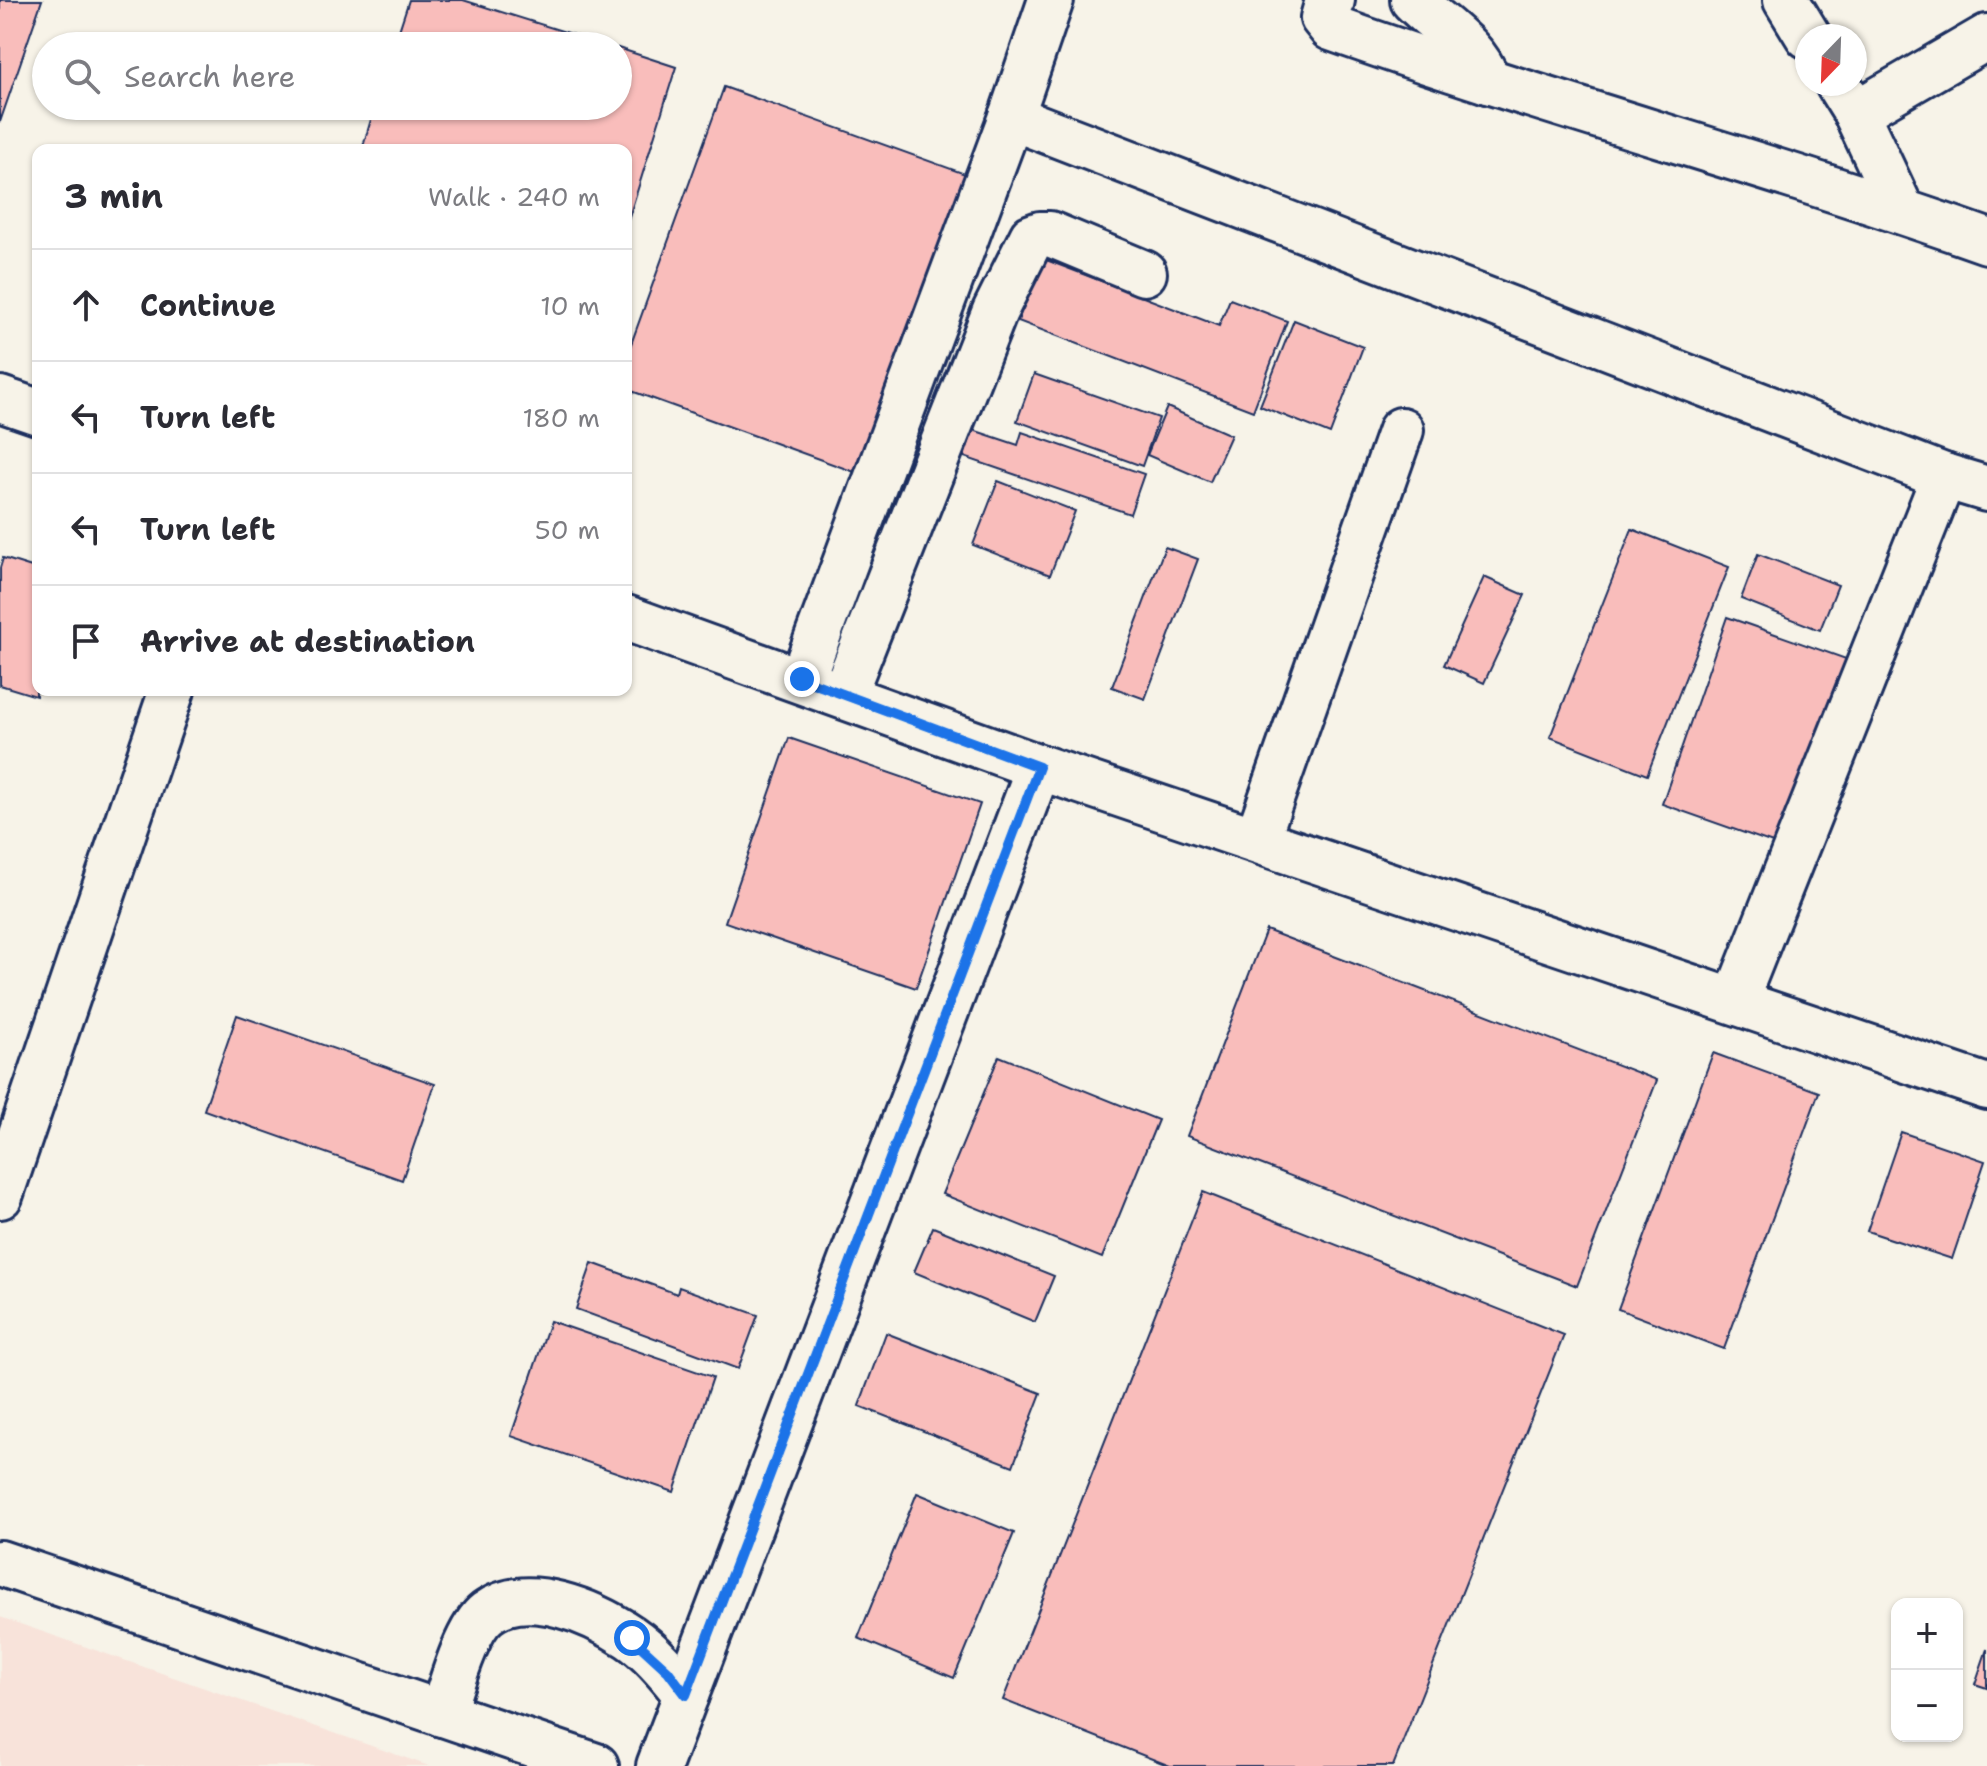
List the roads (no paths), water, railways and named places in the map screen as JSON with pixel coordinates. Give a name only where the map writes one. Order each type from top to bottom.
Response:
[{"type":"street","points":[[802,679],[1011,117],[1051,0]]},
{"type":"street","points":[[1332,0],[1327,4],[1323,18],[1331,28],[1987,241]]},
{"type":"street","points":[[1413,0],[1473,54],[1483,66],[1488,81]]},
{"type":"street","points":[[1786,0],[1801,24]]},
{"type":"street","points":[[1902,211],[1847,99],[1987,37]]},
{"type":"street","points":[[1011,117],[1944,476],[1987,489]]},
{"type":"street","points":[[844,694],[995,311],[1032,237],[1050,234],[1144,273]]},
{"type":"street","points":[[0,399],[32,410]]},
{"type":"street","points":[[1257,839],[1401,430]]},
{"type":"street","points":[[1735,1001],[1944,476]]},
{"type":"street","points":[[632,620],[844,694],[1039,767],[1987,1087]]},
{"type":"street","points":[[0,1196],[170,696]]},
{"type":"street","points":[[659,1766],[1039,767]]},
{"type":"street","points":[[0,1563],[580,1763]]},
{"type":"street","points":[[442,1714],[460,1660],[474,1631],[485,1614],[511,1601],[535,1600],[588,1613],[632,1638],[668,1671],[686,1695]]}]
